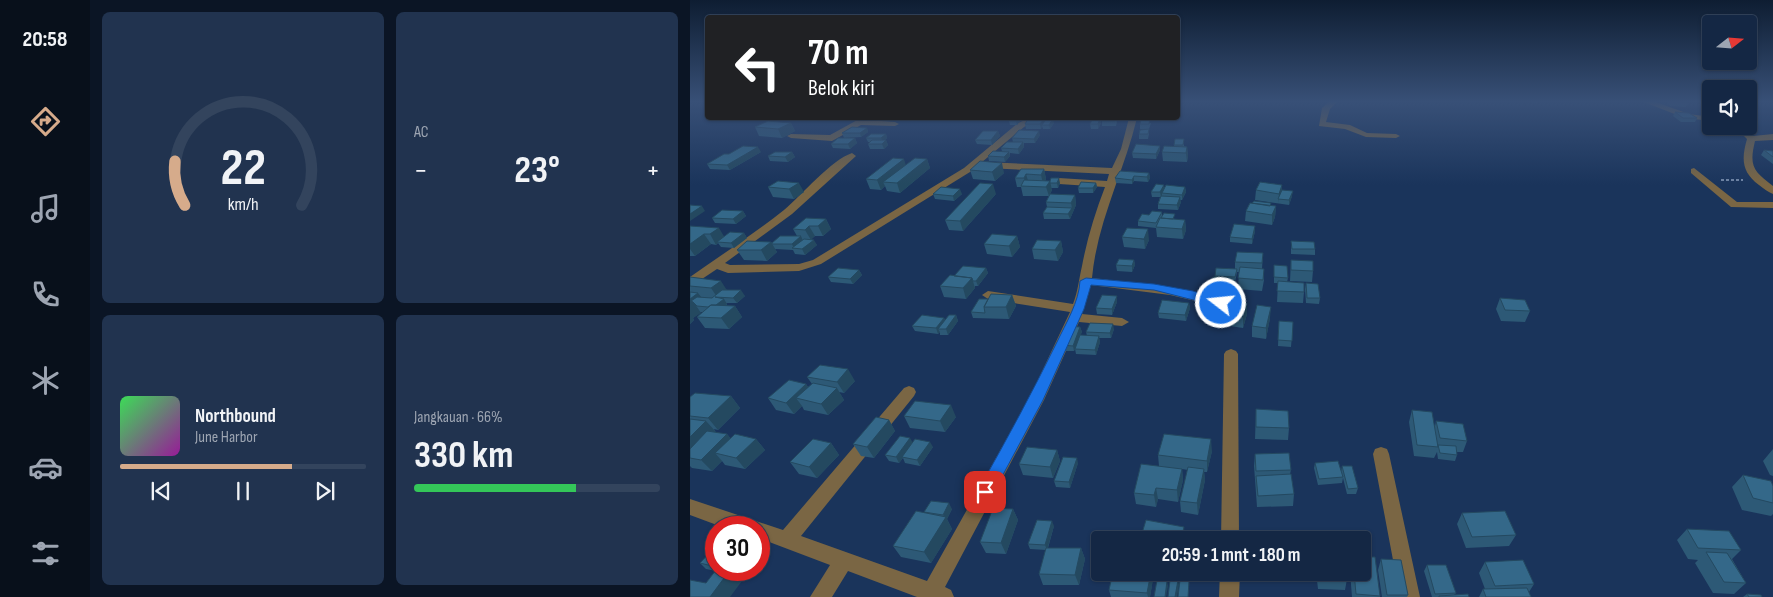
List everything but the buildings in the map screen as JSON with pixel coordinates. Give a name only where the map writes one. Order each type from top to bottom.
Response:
[{"type":"street","points":[[790,136],[832,138],[847,129]]},
{"type":"street","points":[[716,264],[728,269],[799,267],[813,264],[974,165],[1016,129]]},
{"type":"street","points":[[770,534],[937,595],[1036,400],[1076,313],[1085,289],[1092,242],[1110,184],[1125,149],[1130,129]]},
{"type":"street","points":[[1351,129],[1366,135],[1396,136]]},
{"type":"street","points":[[1747,135],[1751,139]]},
{"type":"street","points":[[1751,139],[1773,137]]},
{"type":"street","points":[[1751,139],[1746,157],[1751,173],[1773,191]]},
{"type":"street","points":[[690,283],[788,212],[839,165],[852,156]]},
{"type":"street","points":[[974,165],[1115,170]]},
{"type":"street","points":[[1694,171],[1734,205],[1773,204]]},
{"type":"street","points":[[1059,181],[1110,184]]},
{"type":"street","points":[[690,271],[705,272]]},
{"type":"street","points":[[1086,281],[1154,287],[1221,303]]},
{"type":"street","points":[[988,295],[1122,322]]},
{"type":"street","points":[[1230,531],[1231,354]]},
{"type":"street","points":[[786,540],[909,392]]},
{"type":"street","points":[[1381,454],[1410,597]]},
{"type":"street","points":[[690,507],[716,516]]},
{"type":"street","points":[[820,597],[844,560]]},
{"type":"street","points":[[1229,597],[1230,581]]},
{"type":"path","points":[[1704,181],[1758,179]]},
{"type":"route","points":[[985,492],[1036,400],[1078,309],[1086,281],[1154,287],[1221,303]]}]
